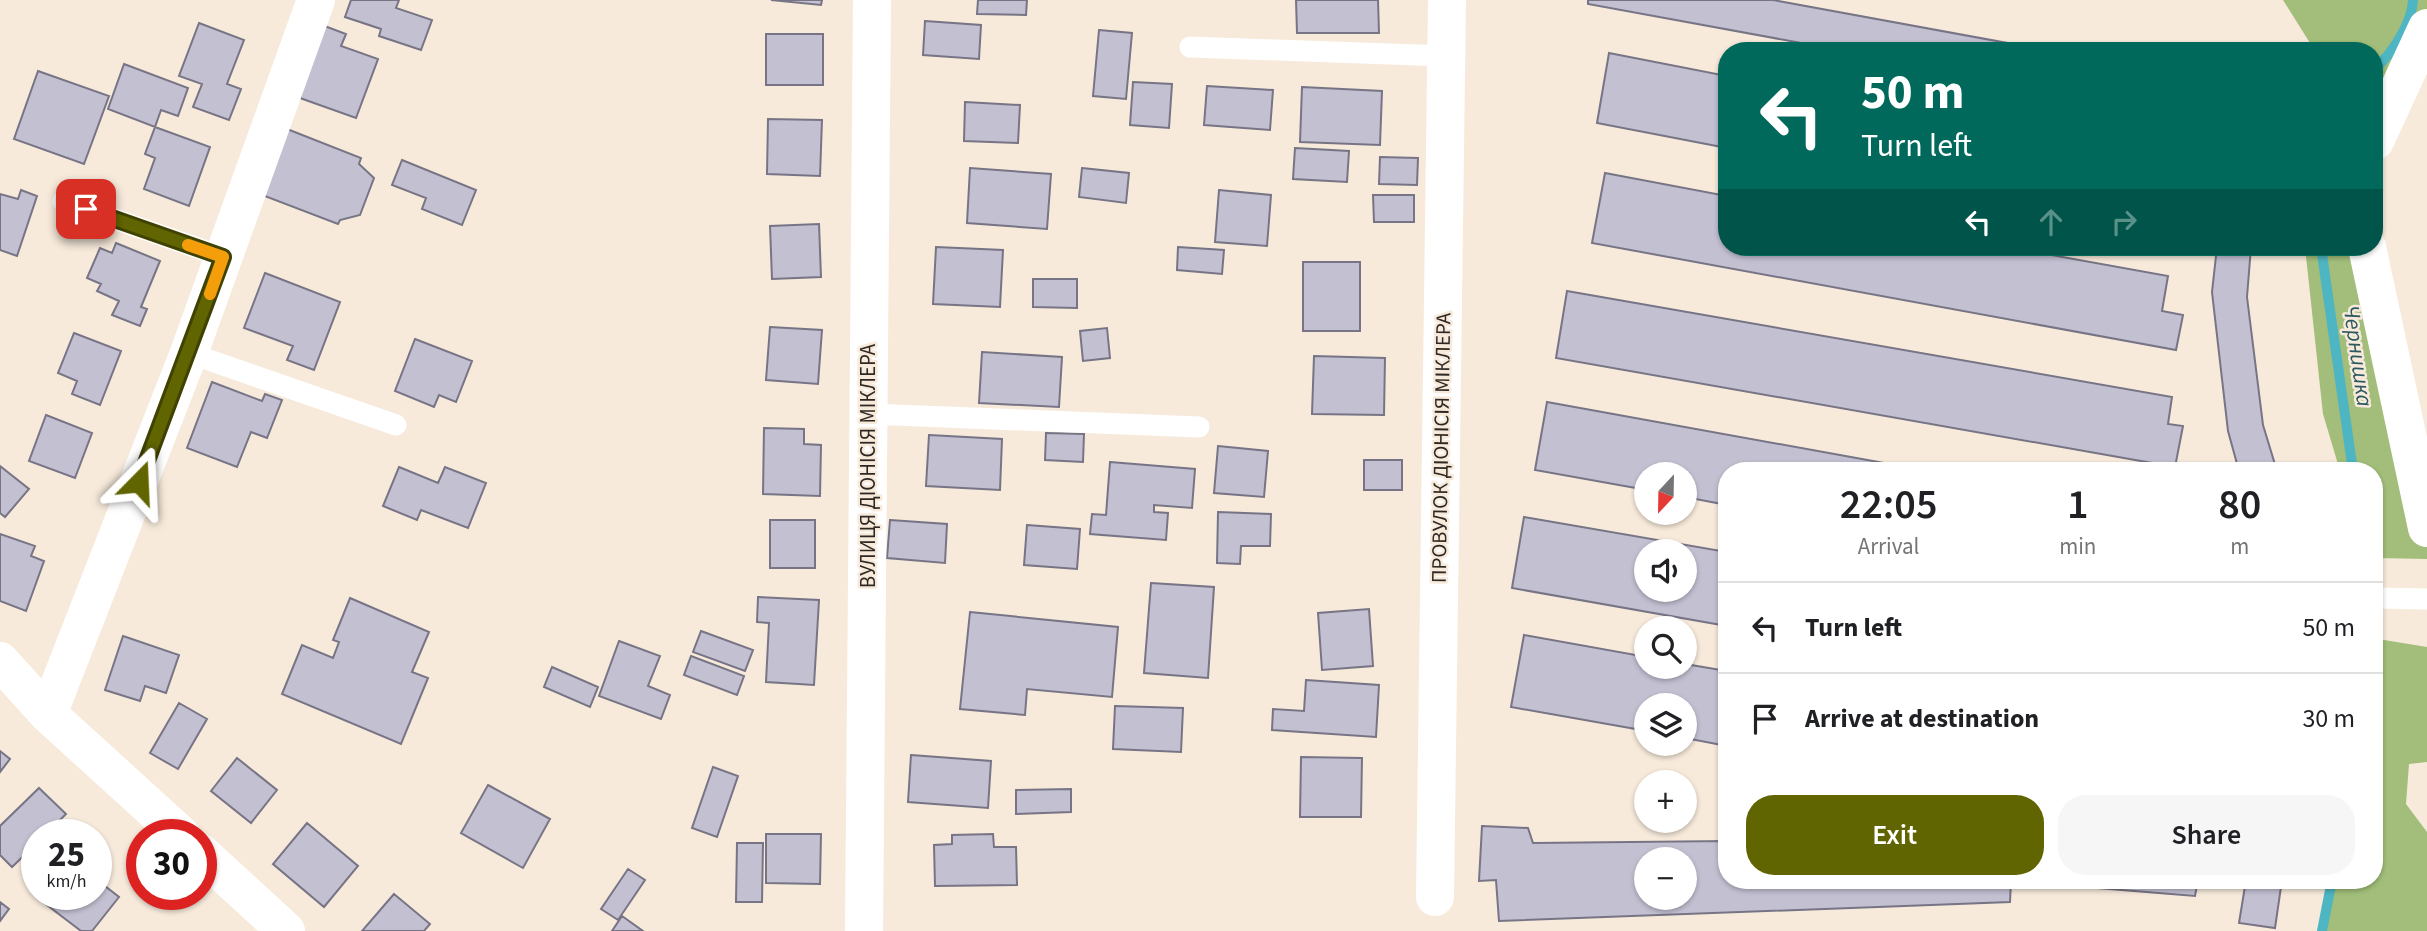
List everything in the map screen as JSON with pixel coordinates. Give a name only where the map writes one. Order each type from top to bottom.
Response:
[{"type":"street","points":[[48,714],[189,352],[316,0]]},
{"type":"street","name":"ВУЛИЦЯ ДІОНІСІЯ МІКЛЕРА","points":[[864,930],[872,0]]},
{"type":"street","name":"ПРОВУЛОК ДІОНІСІЯ МІКЛЕРА","points":[[1435,897],[1447,0]]},
{"type":"street","points":[[2383,124],[2427,28]]},
{"type":"street","points":[[2369,256],[2427,528]]},
{"type":"street","points":[[0,661],[48,714],[163,819]]},
{"type":"street","points":[[217,868],[286,931]]},
{"type":"lane","points":[[1190,47],[1446,56]]},
{"type":"lane","points":[[63,201],[223,257]]},
{"type":"lane","points":[[189,352],[396,425]]},
{"type":"lane","points":[[869,414],[1199,428]]},
{"type":"lane","points":[[2383,598],[2427,599]]},
{"type":"green space","points":[[2283,0],[2427,0],[2427,28],[2383,124],[2383,42],[2309,42]]},
{"type":"green space","points":[[2306,256],[2369,256],[2427,528],[2427,559],[2383,558],[2383,462],[2337,462],[2323,414]]},
{"type":"green space","points":[[2383,640],[2427,647],[2427,762],[2409,764],[2406,804],[2427,832],[2427,931],[2322,931],[2330,889],[2383,889]]},
{"type":"building","points":[[351,0],[399,0],[396,8],[432,20],[421,50],[379,36],[381,29],[345,17]]},
{"type":"building","points":[[771,0],[822,0],[821,5]]},
{"type":"building","points":[[978,0],[1027,0],[1026,15],[977,14]]},
{"type":"building","points":[[1296,0],[1378,0],[1379,33],[1297,33]]},
{"type":"building","points":[[1588,0],[1773,0],[2002,42],[1796,42],[1588,4]]},
{"type":"building","points":[[925,21],[981,25],[979,59],[923,55]]},
{"type":"building","points":[[314,22],[346,34],[341,46],[378,59],[356,118],[300,98]]},
{"type":"building","points":[[199,23],[244,40],[227,84],[241,89],[229,120],[193,107],[202,84],[179,76]]},
{"type":"building","points":[[1099,30],[1132,33],[1126,99],[1093,96]]},
{"type":"building","points":[[766,34],[823,34],[823,85],[766,85]]},
{"type":"building","points":[[1609,53],[1718,74],[1718,146],[1597,123]]},
{"type":"building","points":[[124,64],[188,88],[178,116],[161,110],[155,127],[108,109]]},
{"type":"building","points":[[38,71],[109,96],[84,164],[14,139]]},
{"type":"building","points":[[1133,82],[1172,84],[1169,128],[1130,125]]},
{"type":"building","points":[[1207,86],[1273,90],[1270,130],[1204,125]]},
{"type":"building","points":[[1302,87],[1382,91],[1380,145],[1300,142]]},
{"type":"building","points":[[965,102],[1020,105],[1018,143],[964,141]]},
{"type":"building","points":[[768,119],[822,120],[820,176],[767,174]]},
{"type":"building","points":[[155,127],[210,147],[189,206],[144,189],[155,158],[145,154]]},
{"type":"building","points":[[287,129],[361,158],[359,164],[374,178],[360,215],[340,220],[338,224],[262,195]]},
{"type":"building","points":[[1295,148],[1349,151],[1347,182],[1293,179]]},
{"type":"building","points":[[1380,157],[1418,158],[1417,185],[1379,184]]},
{"type":"building","points":[[402,160],[476,190],[462,225],[422,209],[426,198],[392,185]]},
{"type":"building","points":[[970,168],[1051,174],[1047,229],[967,223]]},
{"type":"building","points":[[1082,168],[1129,173],[1126,203],[1079,197]]},
{"type":"building","points":[[1605,173],[1718,194],[1718,256],[2057,256],[2168,276],[2162,311],[2183,315],[2176,350],[1592,243]]},
{"type":"building","points":[[21,190],[37,196],[17,256],[0,250],[0,194],[18,199]]},
{"type":"building","points":[[1219,190],[1271,195],[1267,246],[1215,242]]},
{"type":"building","points":[[1373,195],[1414,195],[1414,222],[1374,222]]},
{"type":"building","points":[[819,224],[821,277],[772,279],[770,226]]},
{"type":"building","points":[[116,243],[160,261],[141,307],[147,309],[140,326],[112,315],[119,301],[97,291],[101,284],[87,278],[100,248],[112,253]]},
{"type":"building","points":[[936,247],[1003,250],[1000,307],[933,304]]},
{"type":"building","points":[[1178,247],[1224,250],[1222,274],[1177,270]]},
{"type":"building","points":[[2216,256],[2250,256],[2247,297],[2263,425],[2274,462],[2237,462],[2228,431],[2212,292]]},
{"type":"building","points":[[1303,262],[1360,262],[1360,331],[1303,331]]},
{"type":"building","points":[[265,273],[340,302],[314,370],[287,360],[293,346],[244,328]]},
{"type":"building","points":[[1033,279],[1077,279],[1077,308],[1033,307]]},
{"type":"building","points":[[1567,291],[2172,397],[2168,424],[2183,426],[2176,462],[2147,462],[1556,358]]},
{"type":"building","points":[[770,327],[822,330],[818,384],[766,380]]},
{"type":"building","points":[[1107,328],[1110,358],[1083,361],[1080,331]]},
{"type":"building","points":[[74,333],[121,351],[100,405],[72,394],[77,381],[58,373]]},
{"type":"building","points":[[415,339],[472,361],[456,402],[439,395],[434,407],[395,391]]},
{"type":"building","points":[[982,352],[1062,357],[1059,407],[979,403]]},
{"type":"building","points":[[1314,356],[1385,358],[1384,415],[1312,414]]},
{"type":"building","points":[[212,382],[262,401],[265,394],[282,400],[267,438],[251,432],[237,467],[187,448]]},
{"type":"building","points":[[1547,402],[1878,462],[1718,462],[1718,503],[1698,499],[1698,462],[1634,462],[1634,488],[1535,470]]},
{"type":"building","points":[[46,415],[92,433],[75,478],[29,461]]},
{"type":"building","points":[[764,428],[804,429],[804,444],[821,445],[820,496],[763,494]]},
{"type":"building","points":[[1046,433],[1084,434],[1083,462],[1045,460]]},
{"type":"building","points":[[929,435],[1002,439],[1000,490],[926,486]]},
{"type":"building","points":[[1218,446],[1268,451],[1264,497],[1214,493]]},
{"type":"building","points":[[1364,460],[1402,460],[1402,490],[1364,490]]},
{"type":"building","points":[[1110,462],[1195,469],[1192,508],[1154,505],[1154,512],[1168,513],[1166,540],[1090,534],[1092,514],[1106,515]]},
{"type":"building","points":[[0,466],[29,489],[5,517],[0,513]]},
{"type":"building","points":[[399,467],[438,483],[445,467],[486,483],[468,528],[421,510],[417,520],[383,506]]},
{"type":"building","points":[[1218,512],[1271,514],[1270,546],[1241,546],[1240,564],[1217,563]]},
{"type":"building","points":[[1524,517],[1652,539],[1634,539],[1634,602],[1697,602],[1697,547],[1718,550],[1718,624],[1697,621],[1697,616],[1670,616],[1512,588]]},
{"type":"building","points":[[770,520],[815,520],[815,568],[770,568]]},
{"type":"building","points":[[890,520],[947,524],[945,563],[887,558]]},
{"type":"building","points":[[1027,525],[1080,529],[1077,569],[1024,565]]},
{"type":"building","points":[[0,534],[35,546],[31,556],[44,561],[26,611],[0,601]]},
{"type":"building","points":[[1151,583],[1214,587],[1208,678],[1144,673]]},
{"type":"building","points":[[758,597],[819,600],[814,685],[766,682],[769,623],[757,622]]},
{"type":"building","points":[[350,598],[429,632],[412,672],[428,678],[401,744],[282,694],[302,645],[333,658],[339,642],[333,640]]},
{"type":"building","points":[[1369,609],[1373,666],[1322,670],[1318,613]]},
{"type":"building","points":[[970,612],[1118,627],[1112,697],[1027,689],[1025,715],[960,709]]},
{"type":"building","points":[[701,631],[753,650],[745,671],[693,652]]},
{"type":"building","points":[[1524,635],[1634,655],[1634,679],[1697,679],[1697,666],[1718,670],[1718,744],[1697,740],[1697,693],[1634,693],[1634,729],[1511,707]]},
{"type":"building","points":[[123,636],[179,655],[166,693],[145,686],[140,701],[105,690]]},
{"type":"building","points":[[619,641],[660,656],[648,686],[670,695],[661,719],[599,696]]},
{"type":"building","points":[[691,656],[744,676],[737,695],[684,675]]},
{"type":"building","points":[[552,667],[598,687],[590,707],[544,687]]},
{"type":"building","points":[[1306,680],[1379,685],[1376,737],[1272,730],[1273,709],[1304,711]]},
{"type":"building","points":[[179,703],[207,719],[178,769],[150,753]]},
{"type":"building","points":[[1115,706],[1183,708],[1181,752],[1113,749]]},
{"type":"building","points":[[0,751],[10,759],[0,772]]},
{"type":"building","points":[[911,755],[991,761],[988,808],[908,802]]},
{"type":"building","points":[[1301,757],[1362,758],[1361,817],[1300,817]]},
{"type":"building","points":[[237,758],[277,790],[251,823],[211,791]]},
{"type":"building","points":[[713,767],[738,776],[717,837],[692,828]]},
{"type":"building","points":[[488,785],[550,819],[523,868],[461,833]]},
{"type":"building","points":[[39,788],[66,814],[61,819],[21,819],[21,858],[12,867],[0,855],[0,826]]},
{"type":"building","points":[[1071,789],[1071,812],[1016,814],[1016,790]]},
{"type":"building","points":[[307,823],[358,866],[324,907],[273,864]]},
{"type":"building","points":[[1482,826],[1528,828],[1533,843],[1718,841],[1718,889],[2011,889],[2010,902],[1499,921],[1496,880],[1479,881]]},
{"type":"building","points":[[766,834],[821,834],[820,884],[766,883]]},
{"type":"building","points":[[993,834],[994,847],[1016,847],[1017,885],[935,886],[934,845],[952,844],[952,835]]},
{"type":"building","points":[[737,843],[763,843],[762,902],[736,902]]},
{"type":"building","points":[[628,869],[645,880],[618,920],[601,909]]},
{"type":"building","points":[[2109,889],[2196,889],[2195,896]]},
{"type":"building","points":[[2245,889],[2281,889],[2275,928],[2239,923]]},
{"type":"building","points":[[112,892],[119,897],[112,906]]},
{"type":"building","points":[[394,894],[430,924],[424,931],[362,931]]},
{"type":"building","points":[[0,902],[9,909],[0,921]]},
{"type":"building","points":[[53,910],[109,910],[92,931],[81,931]]},
{"type":"building","points":[[622,916],[643,931],[612,931]]},
{"type":"waterway","name":"Чернишка","points":[[2383,60],[2400,38],[2409,19],[2413,0]]},
{"type":"waterway","name":"Чернишка","points":[[2322,256],[2352,462]]},
{"type":"waterway","name":"Чернишка","points":[[2322,931],[2330,889]]},
{"type":"slow traffic","points":[[188,245],[223,257],[210,294]]},
{"type":"route","points":[[86,209],[223,257],[139,482]]}]
